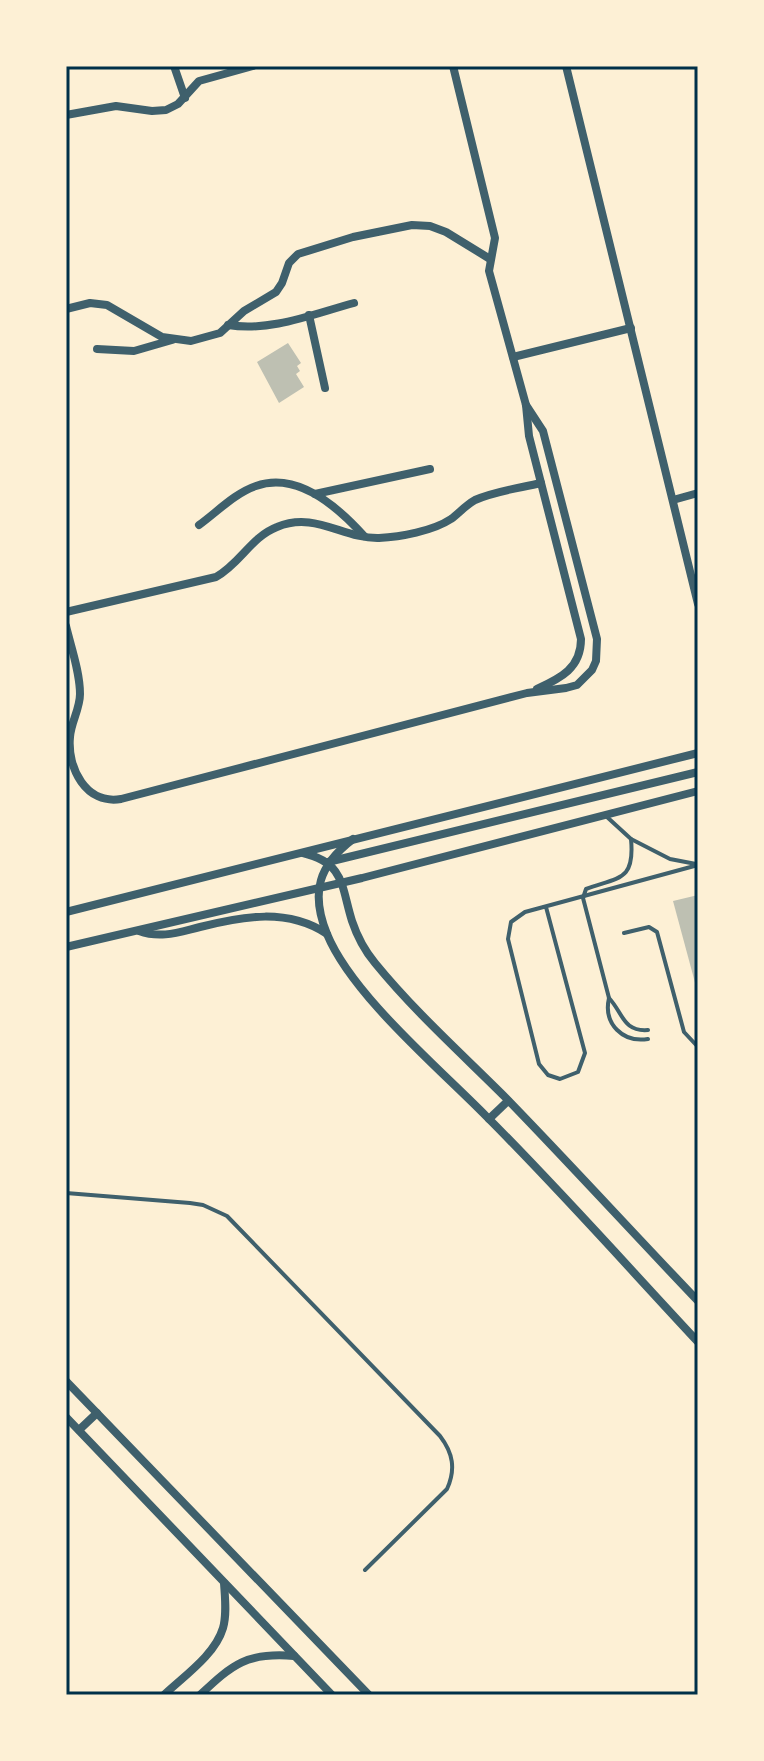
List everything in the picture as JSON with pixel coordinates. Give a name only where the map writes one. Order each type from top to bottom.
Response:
[{"type":"street","points":[[174,66],[185,98]]},
{"type":"street","points":[[66,115],[116,106],[159,112],[185,98],[199,81],[253,66]]},
{"type":"street","points":[[453,66],[495,238],[489,271],[526,405],[529,436],[579,630],[581,650],[574,666],[567,674],[527,693]]},
{"type":"street","points":[[566,66],[698,604]]},
{"type":"street","points":[[66,309],[90,303],[107,305],[153,333],[172,340],[191,341],[210,337],[276,292],[289,263],[298,254],[353,237],[412,225],[430,226],[446,232],[490,259]]},
{"type":"street","points":[[228,325],[262,327],[354,303]]},
{"type":"street","points":[[309,315],[325,388]]},
{"type":"street","points":[[513,357],[631,328]]},
{"type":"street","points":[[97,349],[134,351],[172,340]]},
{"type":"street","points":[[66,626],[80,695],[70,733],[71,752],[81,783],[91,794],[106,800],[121,799],[342,743],[527,693],[577,685],[592,670],[597,639],[543,431],[526,405]]},
{"type":"street","points":[[315,494],[430,469]]},
{"type":"street","points":[[199,525],[256,486],[290,483],[315,494],[344,516],[364,537]]},
{"type":"street","points":[[66,612],[216,577],[232,566],[259,537],[278,526],[298,521],[319,522],[364,537],[390,537],[436,526],[476,500],[541,483]]},
{"type":"street","points":[[673,500],[698,493]]},
{"type":"street","points":[[549,513],[563,509]]},
{"type":"street","points":[[564,569],[578,565]]},
{"type":"street","points":[[581,650],[597,650]]},
{"type":"street","points":[[66,912],[698,753]]},
{"type":"street","points":[[328,863],[698,772]]},
{"type":"street","points":[[66,947],[343,882],[698,791]]},
{"type":"street","points":[[353,839],[328,863],[319,887],[327,934],[356,980],[698,1342]]},
{"type":"street","points":[[300,852],[328,863],[343,882],[353,922],[373,961],[698,1301]]},
{"type":"street","points":[[139,930],[165,935],[257,916],[303,922],[327,934]]},
{"type":"street","points":[[489,1119],[508,1101]]},
{"type":"street","points":[[66,1381],[369,1695]]},
{"type":"street","points":[[79,1430],[97,1413]]},
{"type":"street","points":[[66,1417],[332,1695]]},
{"type":"street","points":[[164,1695],[219,1639],[226,1610],[224,1582]]},
{"type":"street","points":[[200,1695],[224,1672],[245,1659],[272,1654],[295,1656]]},
{"type":"lane","points":[[604,815],[631,839],[670,859],[698,864]]},
{"type":"lane","points":[[631,839],[633,857],[628,870],[619,879],[586,889],[583,898],[609,998],[609,1016],[615,1029],[634,1040],[648,1039]]},
{"type":"lane","points":[[546,907],[585,1053],[578,1072],[560,1079],[548,1075],[539,1064],[507,933],[514,917],[546,907],[583,898],[698,864]]},
{"type":"lane","points":[[624,933],[649,927],[657,932],[684,1032],[698,1047]]},
{"type":"lane","points":[[609,998],[628,1026],[648,1030]]},
{"type":"lane","points":[[66,1193],[190,1203],[227,1216],[440,1436],[452,1461],[447,1489],[365,1570]]},
{"type":"building","points":[[288,343],[301,363],[297,366],[300,371],[296,374],[304,387],[279,403],[257,362]]},
{"type":"building","points":[[698,895],[698,990],[697,990],[673,901]]}]
